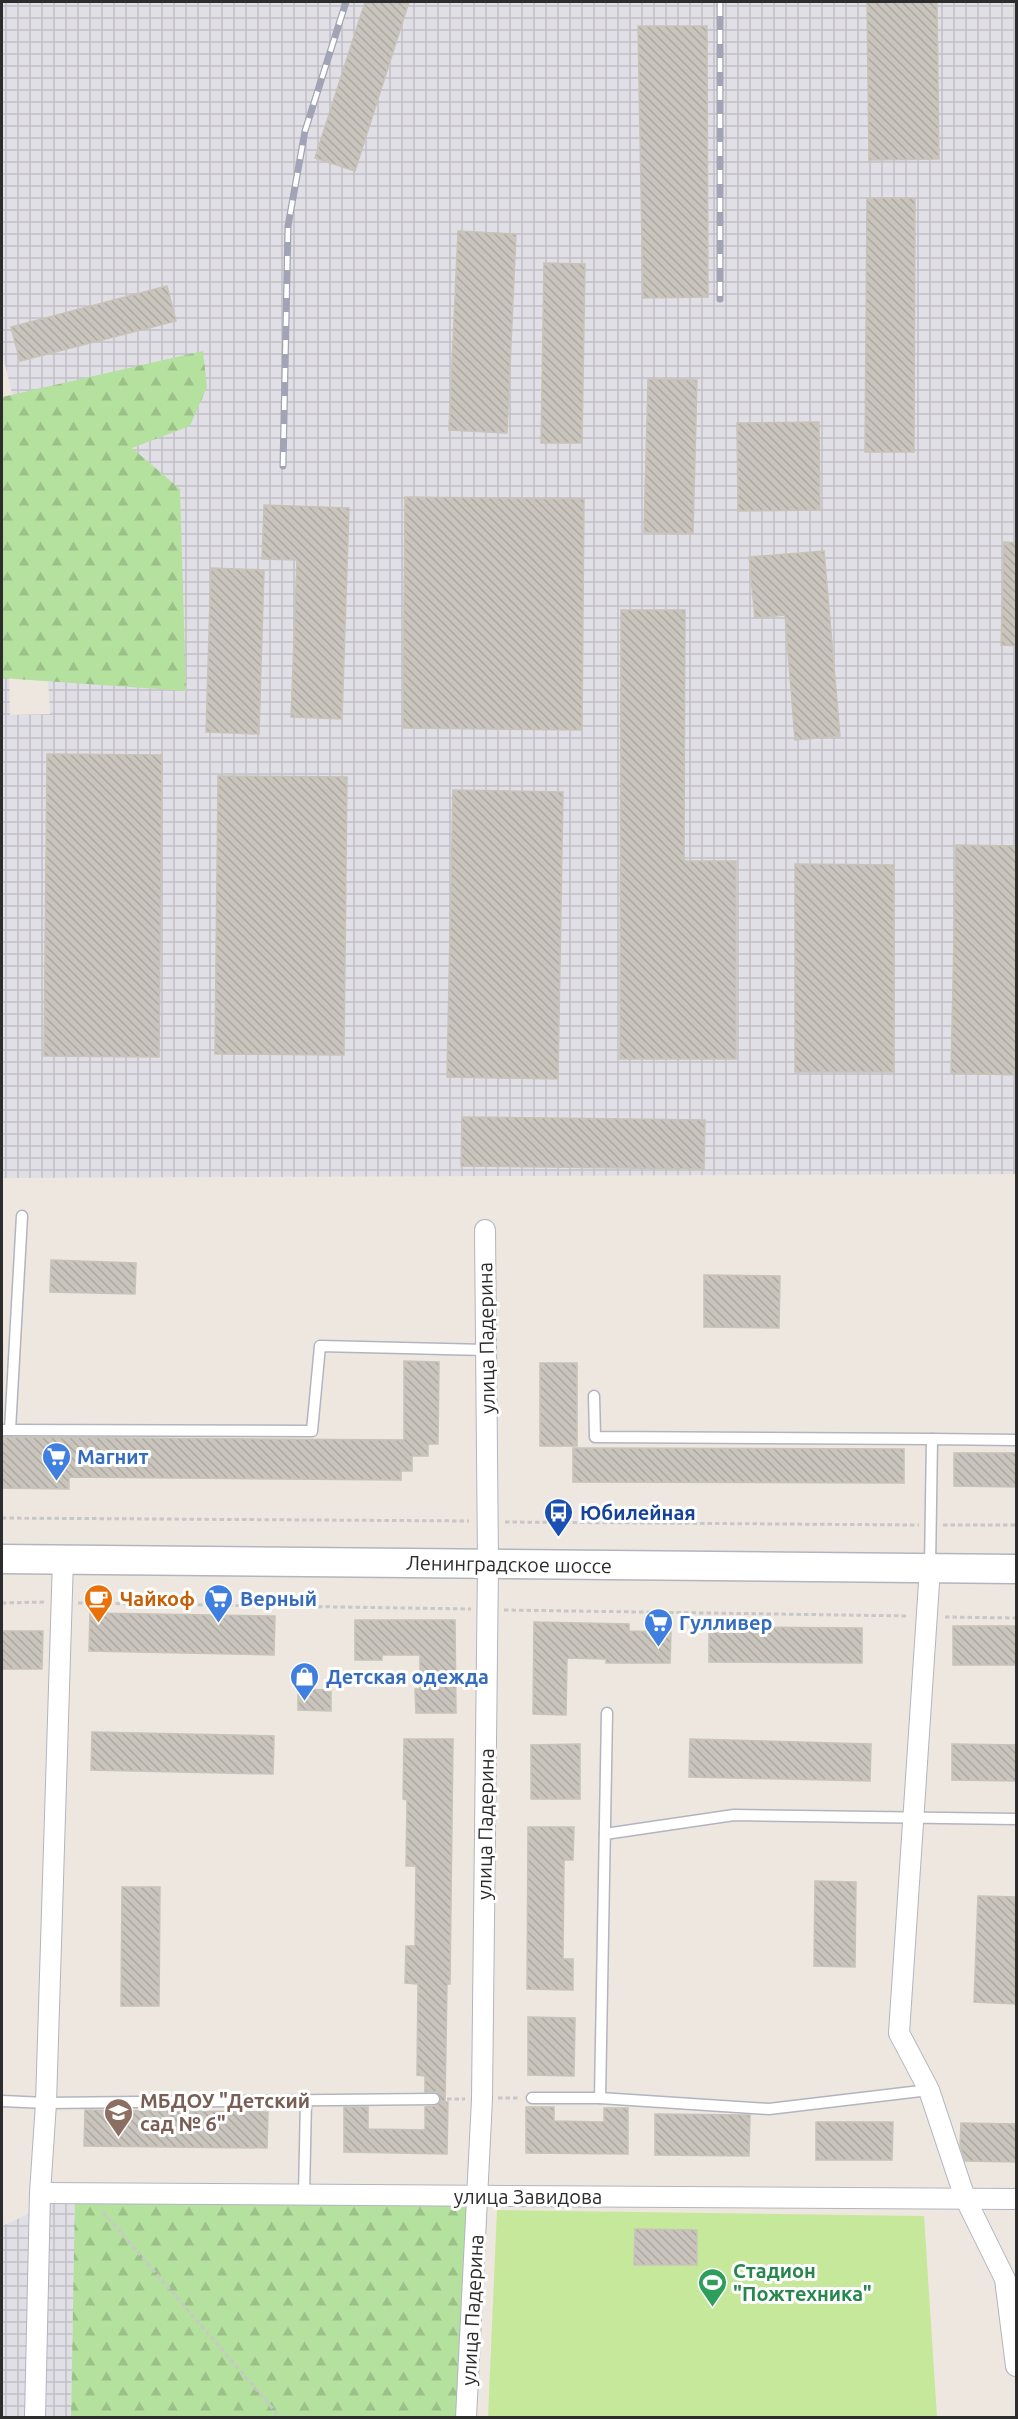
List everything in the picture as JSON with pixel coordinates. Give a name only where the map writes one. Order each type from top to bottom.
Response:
[{"type":"main road","name":"Ленинградское шоссе","points":[[2,1559],[1017,1569]]},
{"type":"street","name":"улица Падерина","points":[[465,2418],[482,2099],[488,1564],[485,1230]]},
{"type":"street","points":[[35,2418],[40,2193],[46,2103],[63,1560]]},
{"type":"street","points":[[930,1568],[899,2033],[929,2090],[965,2198],[1005,2279],[1017,2366]]},
{"type":"street","name":"улица Завидова","points":[[40,2193],[1017,2199]]},
{"type":"lane","points":[[22,1216],[6,1430],[312,1431],[320,1346],[486,1350]]},
{"type":"lane","points":[[594,1396],[595,1437],[1017,1440]]},
{"type":"lane","points":[[930,1568],[932,1439]]},
{"type":"lane","points":[[600,2098],[607,1713]]},
{"type":"lane","points":[[605,1834],[734,1815],[1017,1818]]},
{"type":"lane","points":[[532,2098],[600,2098],[769,2109],[929,2090]]},
{"type":"lane","points":[[2,2101],[46,2103],[434,2099]]},
{"type":"lane","points":[[304,2194],[306,2100]]},
{"type":"path","points":[[2,1518],[1017,1525]]},
{"type":"path","points":[[2,1603],[63,1602],[1017,1618]]},
{"type":"path","points":[[86,2193],[281,2418]]},
{"type":"shaded area","points":[[2,2],[1016,2],[1016,1174],[2,1178],[2,504],[6,522],[10,715],[50,714],[37,496],[2,352]]},
{"type":"shaded area","points":[[75,2193],[71,2417],[2,2417],[2,2226]]},
{"type":"green space","points":[[203,351],[207,387],[190,426],[132,448],[180,489],[186,691],[2,678],[2,397]]},
{"type":"green space","points":[[75,2193],[478,2196],[466,2417],[71,2418]]},
{"type":"green space","name":"Стадион \"Пожтехника\"","points":[[497,2210],[924,2216],[937,2417],[488,2418]]},
{"type":"building","points":[[365,2],[409,2],[355,171],[315,158]]},
{"type":"building","points":[[867,2],[937,2],[939,159],[869,160]]},
{"type":"building","points":[[638,26],[707,26],[708,297],[643,298]]},
{"type":"building","points":[[867,198],[915,198],[914,452],[865,452]]},
{"type":"building","points":[[458,231],[516,234],[507,433],[449,430]]},
{"type":"building","points":[[544,263],[585,264],[582,443],[541,443]]},
{"type":"building","points":[[167,286],[176,321],[20,361],[11,327]]},
{"type":"building","points":[[648,379],[697,380],[693,534],[644,532]]},
{"type":"building","points":[[819,422],[820,510],[738,511],[737,423]]},
{"type":"building","points":[[405,497],[584,499],[582,730],[403,728]]},
{"type":"building","points":[[264,505],[349,508],[342,719],[291,717],[297,560],[262,559]]},
{"type":"building","points":[[1004,542],[1017,543],[1017,646],[1001,645]]},
{"type":"building","points":[[824,551],[840,736],[795,740],[785,615],[755,618],[749,557]]},
{"type":"building","points":[[211,568],[264,570],[259,734],[206,732]]},
{"type":"building","points":[[621,610],[685,610],[684,861],[736,861],[736,1059],[620,1059]]},
{"type":"building","points":[[47,754],[162,755],[159,1057],[44,1056]]},
{"type":"building","points":[[218,776],[347,777],[344,1055],[215,1054]]},
{"type":"building","points":[[453,790],[563,792],[558,1079],[447,1077]]},
{"type":"building","points":[[956,845],[1017,846],[1017,1075],[951,1073]]},
{"type":"building","points":[[795,864],[894,865],[894,1072],[795,1072]]},
{"type":"building","points":[[462,1117],[705,1120],[704,1169],[461,1166]]},
{"type":"building","points":[[51,1260],[136,1263],[135,1294],[50,1292]]},
{"type":"building","points":[[704,1275],[780,1276],[779,1328],[704,1327]]},
{"type":"building","points":[[404,1361],[439,1362],[438,1444],[428,1444],[428,1456],[412,1456],[412,1471],[401,1471],[401,1480],[69,1477],[69,1489],[2,1488],[2,1437],[404,1440]]},
{"type":"building","points":[[540,1363],[577,1363],[577,1446],[540,1446]]},
{"type":"building","points":[[573,1448],[904,1449],[904,1483],[573,1482]]},
{"type":"building","points":[[954,1453],[1017,1453],[1017,1487],[954,1486]]},
{"type":"building","points":[[90,1613],[275,1616],[274,1655],[89,1651]]},
{"type":"building","points":[[355,1620],[455,1620],[456,1713],[416,1713],[415,1689],[420,1689],[420,1655],[382,1655],[382,1660],[355,1660]]},
{"type":"building","points":[[534,1622],[629,1624],[629,1631],[671,1632],[670,1663],[606,1663],[606,1659],[567,1658],[566,1715],[533,1714]]},
{"type":"building","points":[[953,1626],[1017,1626],[1017,1665],[953,1665]]},
{"type":"building","points":[[709,1627],[862,1628],[862,1663],[709,1662]]},
{"type":"building","points":[[2,1631],[43,1631],[42,1669],[2,1669]]},
{"type":"building","points":[[298,1689],[331,1690],[331,1711],[298,1710]]},
{"type":"building","points":[[92,1732],[274,1736],[273,1774],[91,1770]]},
{"type":"building","points":[[404,1739],[453,1739],[450,1984],[447,1984],[445,2102],[448,2102],[447,2154],[344,2152],[344,2107],[368,2107],[368,2129],[425,2130],[425,2107],[437,2106],[441,2100],[437,2092],[425,2092],[425,2076],[417,2075],[418,1984],[405,1983],[406,1946],[415,1946],[416,1866],[406,1866],[407,1800],[403,1799]]},
{"type":"building","points":[[690,1739],[871,1744],[870,1781],[689,1777]]},
{"type":"building","points":[[580,1744],[580,1799],[531,1799],[531,1745]]},
{"type":"building","points":[[952,1744],[1017,1745],[1017,1781],[952,1780]]},
{"type":"building","points":[[528,1827],[574,1827],[573,1860],[564,1860],[563,1959],[573,1959],[573,1990],[527,1989]]},
{"type":"building","points":[[815,1881],[856,1882],[855,1967],[814,1966]]},
{"type":"building","points":[[122,1887],[160,1887],[159,2006],[121,2006]]},
{"type":"building","points":[[978,1896],[1017,1897],[1017,2004],[974,2002]]},
{"type":"building","points":[[528,2017],[575,2018],[574,2076],[528,2075]]},
{"type":"building","points":[[526,2107],[554,2107],[554,2121],[604,2122],[604,2108],[628,2108],[628,2154],[526,2153]]},
{"type":"building","points":[[85,2110],[268,2112],[267,2148],[84,2146]]},
{"type":"building","points":[[655,2114],[750,2115],[749,2156],[655,2155]]},
{"type":"building","points":[[816,2122],[893,2122],[892,2160],[816,2160]]},
{"type":"building","points":[[961,2123],[1017,2124],[1017,2162],[965,2161],[960,2146]]},
{"type":"building","points":[[635,2229],[697,2230],[697,2265],[634,2265]]},
{"type":"railway","points":[[283,466],[288,226],[305,131],[346,2]]},
{"type":"railway","points":[[720,2],[720,299]]},
{"type":"place","name":"Магнит","points":[[56,1482]]},
{"type":"place","name":"Юбилейная","points":[[559,1538]]},
{"type":"place","name":"Чайкоф","points":[[99,1624]]},
{"type":"place","name":"Верный","points":[[219,1624]]},
{"type":"place","name":"Гулливер","points":[[658,1648]]},
{"type":"place","name":"Детская одежда","points":[[305,1702]]},
{"type":"place","name":"МБДОУ \"Детский сад № 6\"","points":[[119,2138]]},
{"type":"place","name":"Стадион \"Пожтехника\"","points":[[712,2308]]}]
